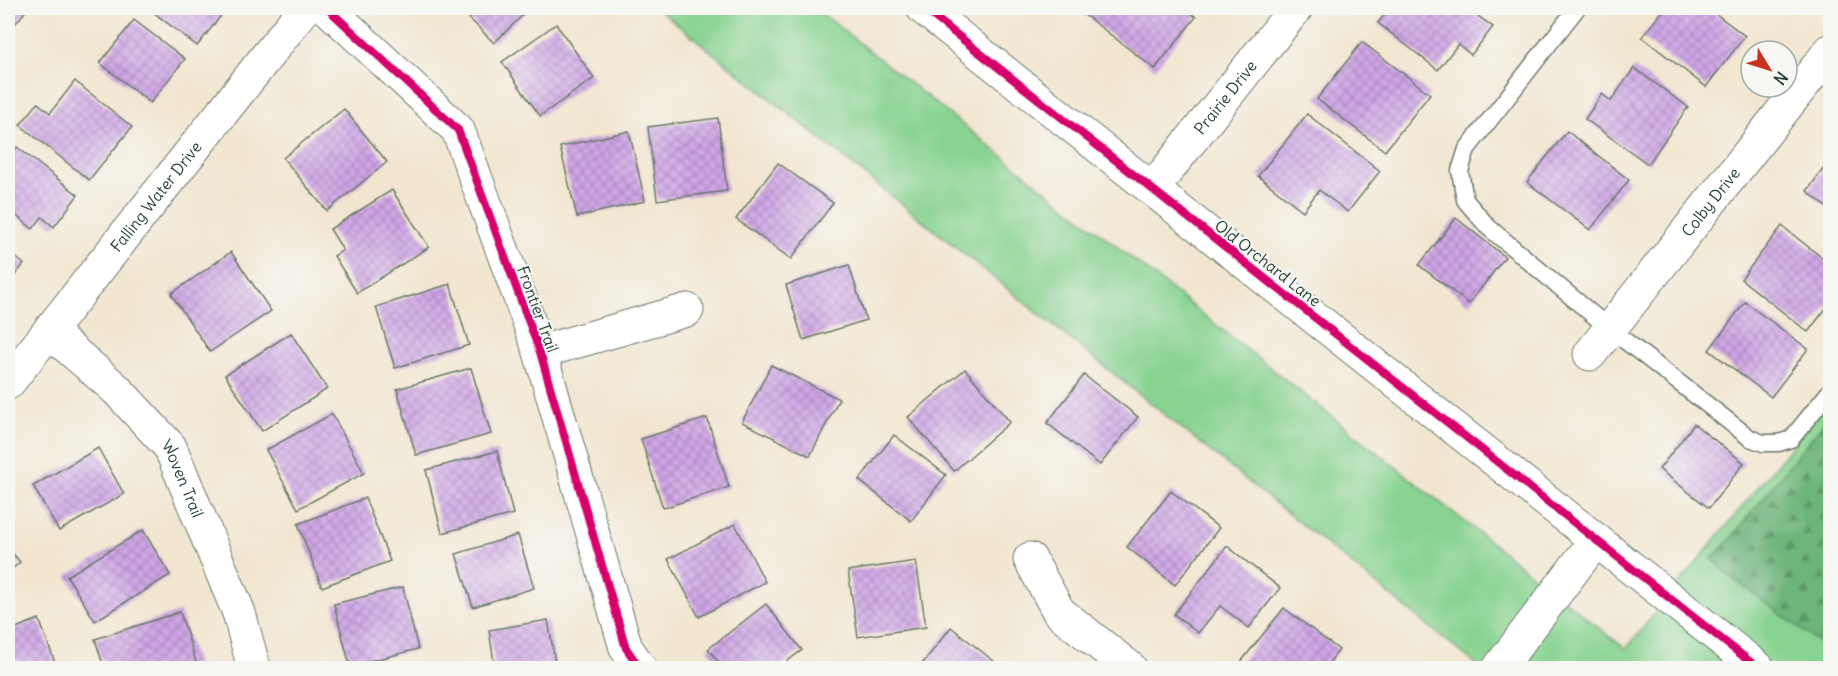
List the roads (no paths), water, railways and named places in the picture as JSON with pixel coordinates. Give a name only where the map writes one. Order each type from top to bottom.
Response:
[{"type":"street","name":"Falling Water Drive","points":[[8,383],[305,8]]},
{"type":"street","name":"Frontier Trail","points":[[327,8],[458,130],[540,352],[626,648],[640,669]]},
{"type":"street","name":"Old Orchard Lane","points":[[923,8],[1758,669]]},
{"type":"street","name":"Prairie Drive","points":[[1153,188],[1296,8]]},
{"type":"street","name":"Colby Drive","points":[[1600,341],[1830,51]]},
{"type":"street","points":[[540,352],[687,310]]},
{"type":"street","name":"Woven Trail","points":[[49,330],[116,389],[170,447],[239,613],[254,669]]},
{"type":"street","points":[[1499,669],[1596,540]]},
{"type":"street","points":[[1030,559],[1059,612],[1130,669]]},
{"type":"lane","points":[[1577,8],[1467,149],[1461,171],[1465,200],[1488,227],[1600,341],[1750,438],[1779,443],[1791,439],[1830,391]]}]
